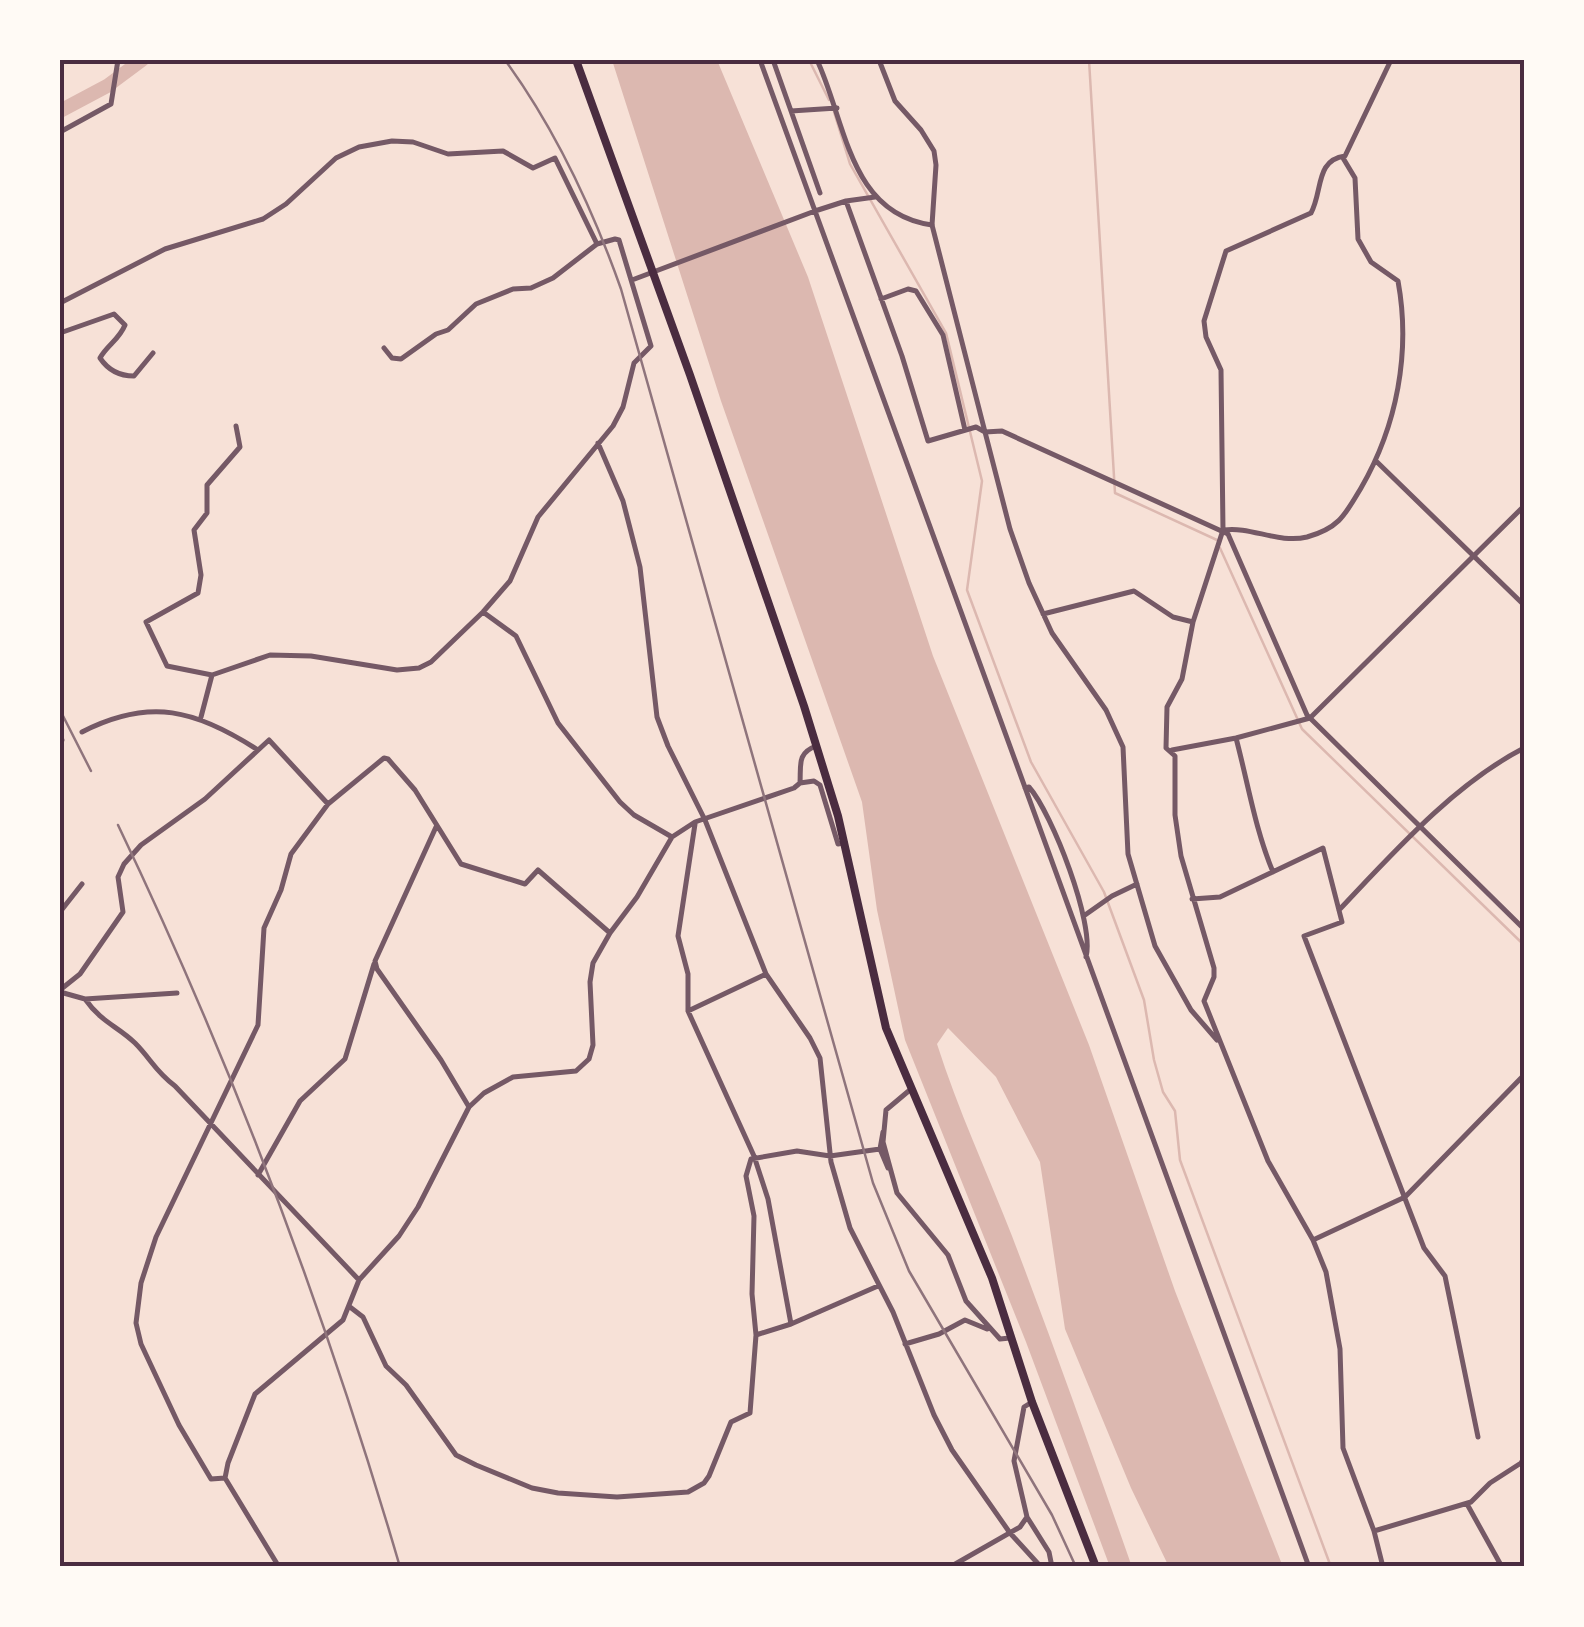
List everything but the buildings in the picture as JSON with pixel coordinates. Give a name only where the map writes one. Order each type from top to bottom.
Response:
[{"type":"highway","points":[[576,60],[752,552],[816,746],[844,844],[886,1028],[992,1278],[1032,1402],[1096,1567]]},
{"type":"street","points":[[60,132],[111,104],[118,60]]},
{"type":"street","points":[[760,60],[1309,1567]]},
{"type":"street","points":[[773,60],[820,193]]},
{"type":"street","points":[[817,60],[852,157],[875,197],[892,213],[932,225]]},
{"type":"street","points":[[878,60],[895,101],[934,150],[932,225],[1010,529],[1052,634],[1106,710],[1123,746],[1128,854],[1155,946],[1191,1010],[1220,1040]]},
{"type":"street","points":[[1342,158],[1391,60]]},
{"type":"street","points":[[791,111],[837,108]]},
{"type":"street","points":[[60,303],[165,249],[263,219],[286,204],[336,158],[392,140],[414,142],[448,154],[503,151],[533,168],[555,158],[597,244]]},
{"type":"street","points":[[1223,530],[1304,538],[1339,524],[1376,461],[1390,428],[1402,353],[1404,311],[1398,281],[1371,262],[1358,239],[1355,178],[1342,158],[1336,157],[1322,171],[1311,213],[1226,251],[1204,321],[1206,336],[1221,370],[1223,530],[1193,622],[1182,679],[1167,707],[1166,748],[1175,756],[1175,816],[1192,899],[1214,968],[1204,1001],[1268,1162],[1313,1240],[1326,1272],[1340,1349],[1344,1448],[1383,1567]]},
{"type":"street","points":[[632,280],[813,212],[875,197]]},
{"type":"street","points":[[846,201],[928,441],[976,427],[984,432],[1002,431],[1228,534],[1308,719],[1524,928]]},
{"type":"street","points":[[236,426],[240,446],[207,484],[207,513],[194,530],[201,576],[198,593],[146,622],[167,666],[212,674],[270,656],[293,654],[397,670],[419,668],[431,662],[510,581],[538,517],[623,407],[634,363],[651,346],[619,240],[597,244],[553,278],[476,304],[448,330],[401,359],[392,358],[384,348]]},
{"type":"street","points":[[881,299],[908,289],[916,291],[943,335],[964,430]]},
{"type":"street","points":[[60,333],[114,314],[124,325],[121,336],[100,358],[106,366],[122,376],[134,376],[154,353]]},
{"type":"street","points":[[598,443],[624,501],[640,567],[657,717],[705,820],[766,974],[820,1058],[830,1156],[850,1228],[893,1312],[934,1416],[952,1450],[1010,1533],[1041,1567]]},
{"type":"street","points":[[1376,461],[1524,605]]},
{"type":"street","points":[[1171,750],[1308,719],[1524,506]]},
{"type":"street","points":[[1042,614],[1134,590],[1173,616],[1193,622]]},
{"type":"street","points":[[483,612],[516,636],[558,723],[620,802],[672,837]]},
{"type":"street","points":[[201,717],[212,674]]},
{"type":"street","points":[[82,732],[114,716],[146,712],[201,717],[258,750]]},
{"type":"street","points":[[1236,738],[1258,836],[1273,872]]},
{"type":"street","points":[[60,991],[80,974],[123,912],[118,877],[124,864],[142,845],[206,799],[269,740],[328,804]]},
{"type":"street","points":[[800,783],[800,758],[816,746]]},
{"type":"street","points":[[1339,910],[1420,827],[1503,759],[1524,748]]},
{"type":"street","points":[[226,1478],[211,1479],[179,1425],[148,1362],[136,1323],[146,1262],[258,1025],[264,928],[280,890],[284,868],[299,840],[328,804],[384,758],[388,759],[415,790],[461,864],[525,884],[538,870],[610,933]]},
{"type":"street","points":[[279,1567],[226,1478],[254,1394],[343,1320],[359,1280],[408,1223],[469,1107],[484,1092],[513,1077],[576,1071],[589,1059],[593,1045],[593,964],[610,933],[638,898],[672,837],[695,822],[814,781],[820,785],[838,844],[844,844]]},
{"type":"street","points":[[1025,788],[1036,795],[1049,820],[1086,915],[1086,957]]},
{"type":"street","points":[[695,822],[678,936],[688,974],[688,1011],[754,1156],[768,1199],[791,1324]]},
{"type":"street","points":[[258,1175],[300,1101],[345,1060],[364,989],[436,826]]},
{"type":"street","points":[[1192,899],[1220,897],[1323,848],[1342,922],[1304,936],[1424,1248],[1445,1276],[1478,1437]]},
{"type":"street","points":[[60,912],[82,884]]},
{"type":"street","points":[[1086,915],[1136,884]]},
{"type":"street","points":[[375,961],[376,969],[469,1107]]},
{"type":"street","points":[[688,1011],[766,974]]},
{"type":"street","points":[[60,991],[85,998],[177,992]]},
{"type":"street","points":[[85,998],[98,1017],[138,1047],[156,1071],[175,1086],[359,1280]]},
{"type":"street","points":[[1313,1240],[1405,1197],[1524,1075]]},
{"type":"street","points":[[890,1170],[880,1149],[886,1110],[910,1090]]},
{"type":"street","points":[[884,1130],[897,1192],[948,1255],[966,1300],[1000,1339],[1013,1336]]},
{"type":"street","points":[[754,1156],[797,1151],[830,1156],[880,1149]]},
{"type":"street","points":[[350,1308],[363,1316],[386,1366],[406,1385],[456,1455],[532,1488],[558,1493],[688,1492],[704,1483],[731,1422],[750,1413],[756,1335],[754,1216],[746,1176],[754,1156]]},
{"type":"street","points":[[756,1335],[878,1286]]},
{"type":"street","points":[[905,1344],[939,1334],[966,1320],[994,1333]]},
{"type":"street","points":[[1032,1402],[1024,1407],[1014,1461],[1027,1517],[1049,1552],[1052,1567]]},
{"type":"street","points":[[1374,1531],[1467,1504],[1524,1458]]},
{"type":"street","points":[[1467,1504],[1502,1567]]},
{"type":"street","points":[[950,1567],[1020,1527],[1027,1517]]},
{"type":"shaded area","points":[[612,60],[717,60],[808,277],[933,656],[1089,1045],[1175,1291],[1283,1567],[1169,1567],[1131,1488],[1065,1329],[1040,1162],[996,1077],[948,1028],[937,1044],[945,1069],[1028,1277],[1132,1567],[1110,1567],[1026,1342],[905,1040],[877,910],[862,802],[721,401]]},
{"type":"waterway","points":[[60,111],[107,86],[142,60]]},
{"type":"waterway","points":[[809,60],[829,100]]},
{"type":"waterway","points":[[1089,60],[1115,493],[1217,540]]},
{"type":"waterway","points":[[834,112],[850,164],[946,333],[982,481],[967,590],[1031,762],[1104,892],[1144,1000],[1154,1060],[1163,1092],[1175,1111],[1180,1160],[1331,1567]]},
{"type":"waterway","points":[[1220,548],[1302,729],[1524,945]]},
{"type":"railway","points":[[505,60],[541,114],[571,170],[621,289],[873,1183],[909,1271],[1052,1515],[1076,1567]]},
{"type":"railway","points":[[60,710],[91,771]]},
{"type":"railway","points":[[118,825],[200,1006],[274,1190],[341,1378],[400,1567]]}]
